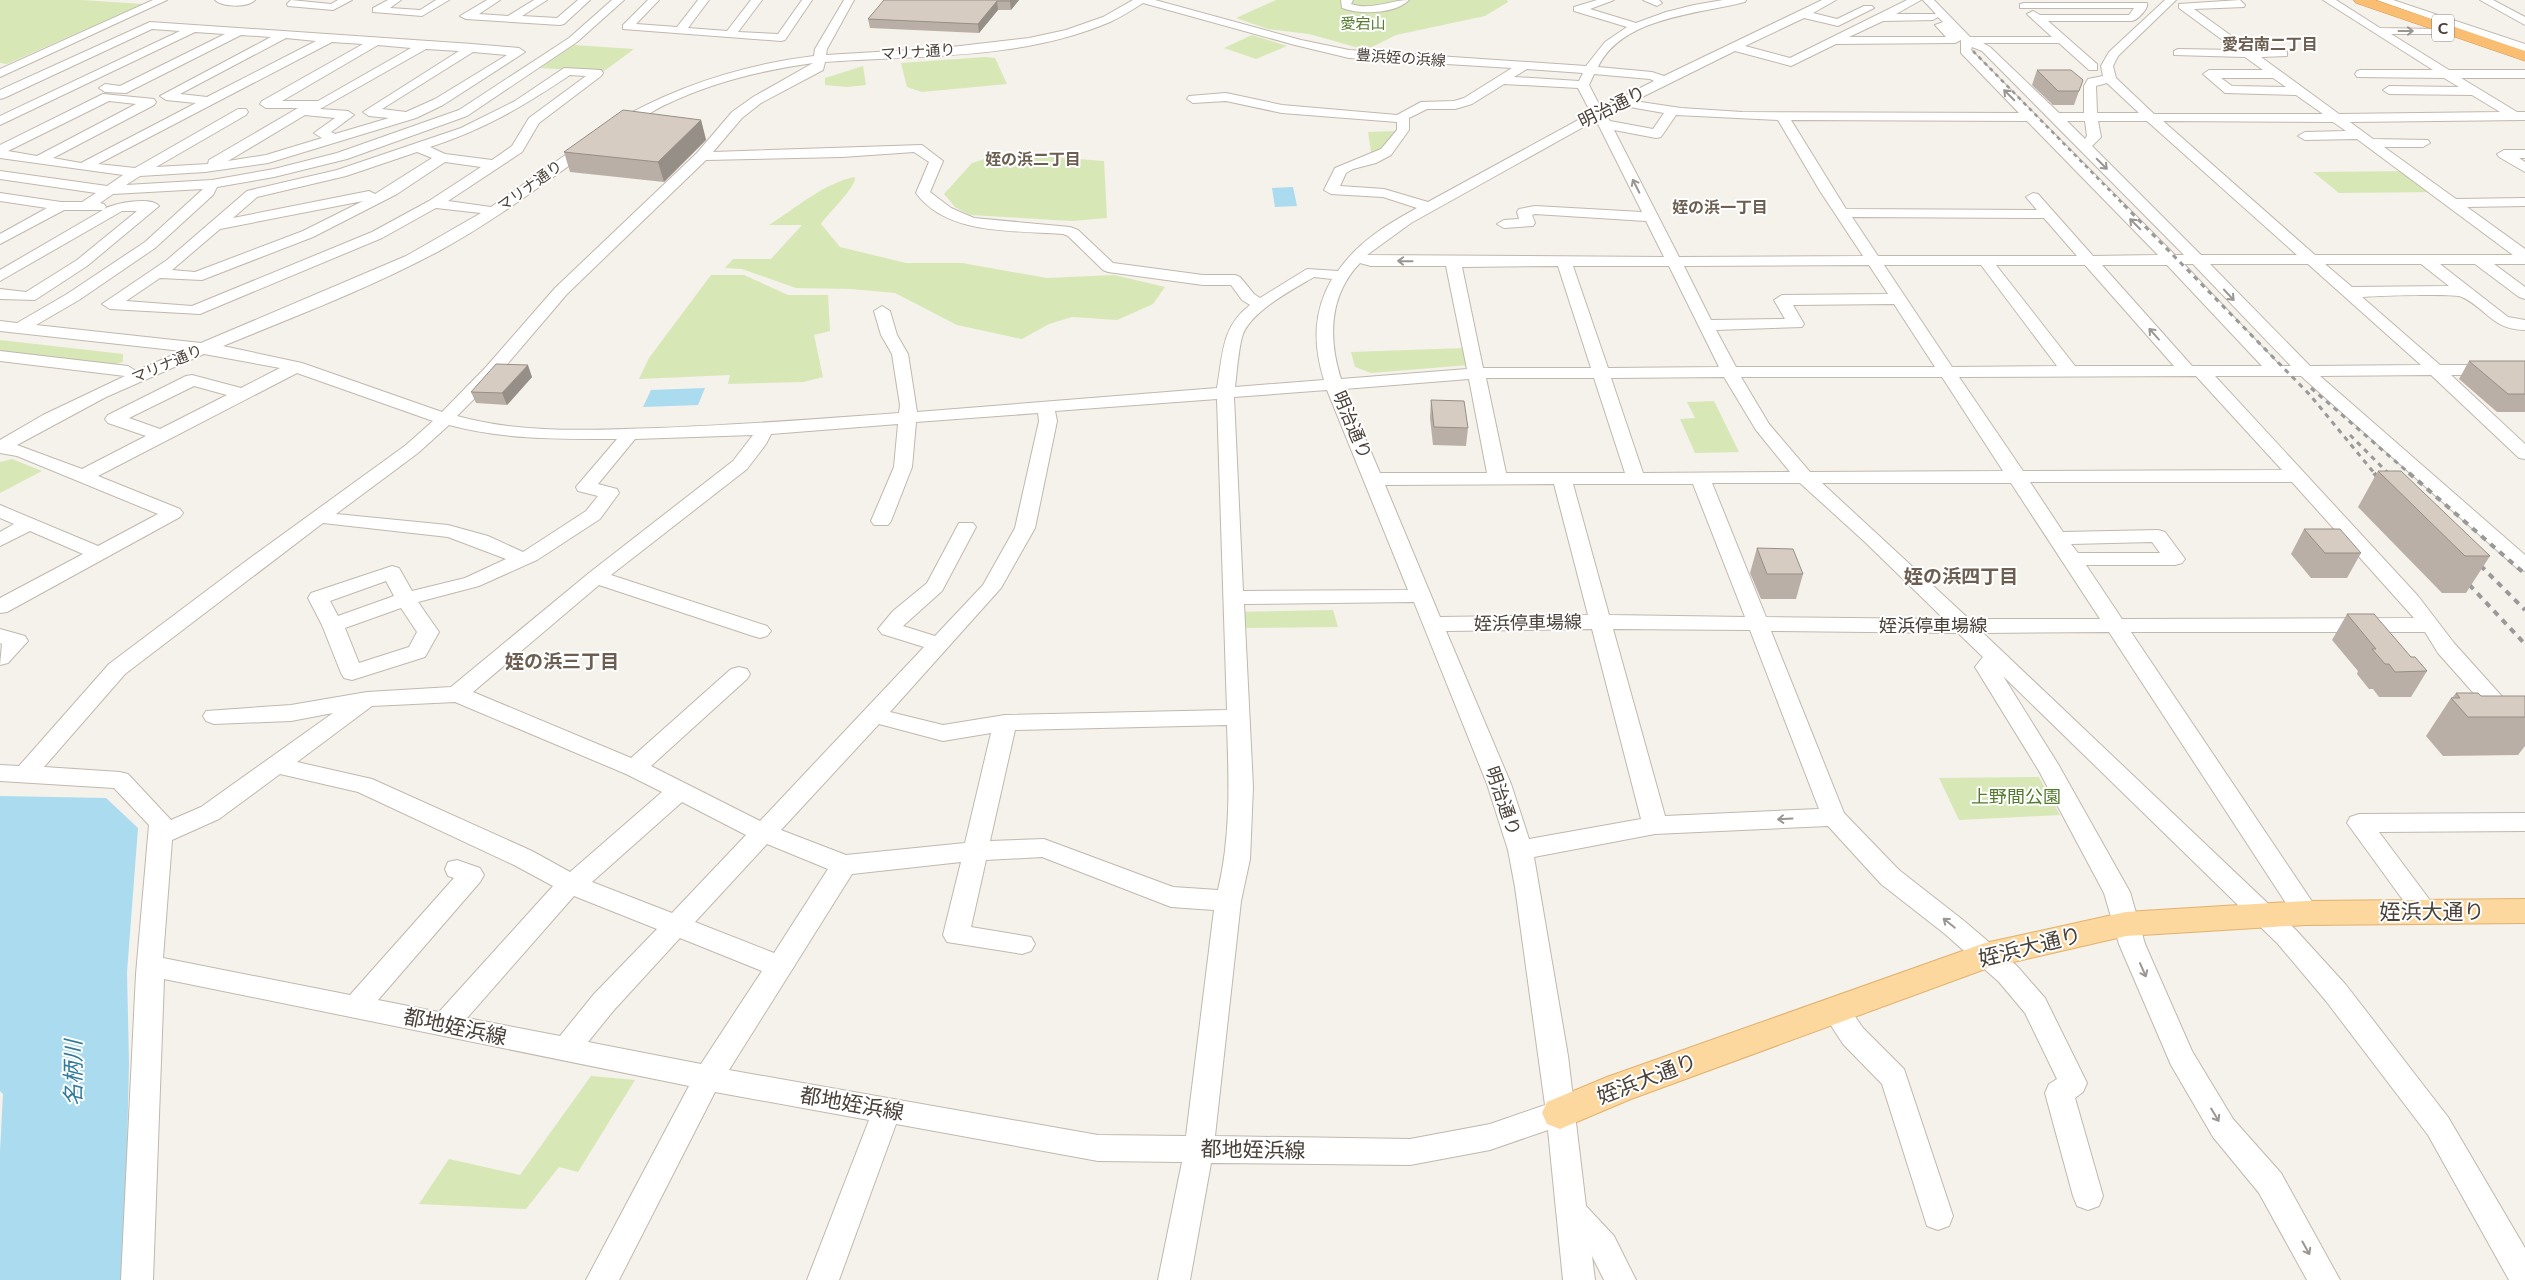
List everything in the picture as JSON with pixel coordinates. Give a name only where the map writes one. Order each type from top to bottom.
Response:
[{"type":"highway","name":"C","points":[[2362,0],[2525,54]]},
{"type":"highway","points":[[2369,0],[2525,54]]},
{"type":"highway","name":"C","points":[[2383,0],[2525,48]]},
{"type":"main road","name":"姪浜大通り","points":[[1560,1113],[1619,1088],[1985,956],[2126,924],[2306,913],[2525,911]]},
{"type":"street","points":[[0,73],[162,0]]},
{"type":"street","points":[[220,0],[246,2],[250,0]]},
{"type":"street","points":[[300,0],[292,4],[333,7],[346,0]]},
{"type":"street","points":[[396,0],[377,10],[422,13],[444,0]]},
{"type":"street","points":[[495,0],[466,16],[560,22],[585,0]]},
{"type":"street","points":[[510,20],[542,0]]},
{"type":"street","points":[[0,175],[60,185],[110,190],[212,184],[274,173],[342,156],[463,113],[573,40],[619,0]]},
{"type":"street","points":[[654,0],[627,27],[781,38],[807,0]]},
{"type":"street","points":[[680,31],[704,0]]},
{"type":"street","points":[[730,34],[756,0]]},
{"type":"street","points":[[25,774],[117,669],[319,516],[412,449],[445,419],[492,371],[561,290],[702,156],[737,115],[757,100],[819,67],[816,56],[842,0]]},
{"type":"street","points":[[816,56],[849,0]]},
{"type":"street","name":"マリナ通り","points":[[489,211],[618,114],[688,84],[754,66],[816,56],[964,44],[1028,36],[1064,28],[1094,18],[1120,7],[1128,0]]},
{"type":"street","name":"マリナ通り","points":[[0,448],[68,408],[197,347],[411,259],[489,211],[623,121],[663,100],[727,78],[816,56],[965,49],[1034,40],[1073,31],[1105,20],[1142,0]]},
{"type":"street","name":"豊浜姪の浜線","points":[[1142,0],[1299,43],[1349,54],[1588,70],[1652,76],[1666,81]]},
{"type":"street","points":[[1348,0],[1346,6],[1363,10],[1374,10],[1404,0]]},
{"type":"street","points":[[1609,0],[1578,9],[1634,26]]},
{"type":"street","points":[[1741,0],[1683,10],[1634,26],[1614,39],[1588,70],[1583,85],[1591,104],[1602,118],[1730,371],[1762,426],[1804,477],[1873,539],[1994,658],[2266,915],[2336,993],[2438,1126],[2525,1278]]},
{"type":"street","name":"明治通り","points":[[1579,1280],[1549,1018],[1528,887],[1520,850],[1499,784],[1423,596],[1334,385],[1328,366],[1323,322],[1329,297],[1341,276],[1356,257],[1395,227],[1522,153],[1602,118],[1622,102],[1831,0]]},
{"type":"street","points":[[1734,47],[1790,62],[1837,41],[1916,0]]},
{"type":"street","points":[[1837,41],[1955,40],[1928,0]]},
{"type":"street","points":[[2171,0],[2113,54],[2107,66],[2110,79],[2149,116],[2435,370],[2525,454]]},
{"type":"street","points":[[2233,0],[2240,5],[2182,6],[2454,203],[2525,257]]},
{"type":"street","points":[[2328,0],[2522,118]]},
{"type":"street","points":[[2486,0],[2525,22]]},
{"type":"street","points":[[1803,14],[1838,23],[1880,2]]},
{"type":"street","points":[[2020,3],[2143,5],[2132,18],[2035,22]]},
{"type":"street","points":[[2020,3],[2035,22],[2046,26],[2093,67]]},
{"type":"street","points":[[1880,18],[1937,15],[1954,27],[1967,41],[1986,49],[2056,117],[2304,370],[2525,565]]},
{"type":"street","points":[[0,95],[150,25],[518,52],[439,102],[411,115],[336,140],[268,159],[205,168],[137,172],[83,167],[0,154]]},
{"type":"street","points":[[1954,27],[1974,27]]},
{"type":"street","points":[[0,121],[194,28]]},
{"type":"street","points":[[75,85],[122,90],[239,31]]},
{"type":"street","points":[[2379,31],[2432,31]]},
{"type":"street","points":[[212,101],[166,96],[284,34]]},
{"type":"street","points":[[83,167],[330,38]]},
{"type":"street","points":[[1967,41],[2062,40]]},
{"type":"street","points":[[377,41],[266,104],[320,105],[424,45]]},
{"type":"street","points":[[1967,41],[1965,51],[2275,370]]},
{"type":"street","points":[[466,131],[436,124],[411,115],[369,112],[472,48]]},
{"type":"street","points":[[2178,53],[2283,54]]},
{"type":"street","points":[[1429,208],[1384,194],[1331,190],[1340,171],[1348,166],[1371,160],[1386,152],[1403,130],[1403,116],[1425,106],[1455,105],[1468,101],[1524,66]]},
{"type":"street","points":[[568,71],[597,74],[534,121],[517,149],[434,204],[378,234],[290,273],[194,311],[110,304],[194,245],[252,194],[341,173],[418,147],[466,131],[519,104],[568,71]]},
{"type":"street","points":[[2276,74],[2209,74],[2229,90],[2299,91]]},
{"type":"street","points":[[2361,74],[2525,74]]},
{"type":"street","points":[[2081,143],[2088,142],[2094,137],[2094,127],[2090,117],[2093,96],[2090,86],[2092,82],[2110,79]]},
{"type":"street","points":[[1500,80],[1583,85]]},
{"type":"street","points":[[2389,90],[2475,90]]},
{"type":"street","points":[[0,150],[107,97],[150,102],[39,160]]},
{"type":"street","points":[[1193,99],[1226,98],[1282,109],[1402,119]]},
{"type":"street","points":[[1622,102],[1673,110],[1733,116],[2031,117]]},
{"type":"street","points":[[1602,118],[1656,134],[1673,110]]},
{"type":"street","points":[[205,168],[303,111],[348,115],[322,133],[336,140]]},
{"type":"street","points":[[84,207],[137,172],[242,112]]},
{"type":"street","points":[[1782,116],[1842,213],[2306,913]]},
{"type":"street","points":[[2056,117],[2522,118]]},
{"type":"street","points":[[2305,136],[2423,143]]},
{"type":"street","points":[[418,147],[442,158],[494,164]]},
{"type":"street","points":[[702,156],[842,153],[917,148],[936,162],[923,192],[939,208],[958,219],[1065,230],[1073,233],[1108,267],[1203,280],[1236,280],[1248,297],[1262,305]]},
{"type":"street","points":[[2525,154],[2504,154],[2525,168]]},
{"type":"street","points":[[156,273],[197,276],[308,234],[392,190],[442,158]]},
{"type":"street","points":[[20,328],[73,297],[150,245],[208,192],[212,184]]},
{"type":"street","points":[[217,225],[392,190]]},
{"type":"street","points":[[2033,197],[2088,260],[2297,476],[2431,625],[2446,648],[2525,736]]},
{"type":"street","points":[[0,207],[7,198],[60,206],[152,206],[82,263],[28,297],[0,294]]},
{"type":"street","points":[[2454,203],[2525,202]]},
{"type":"street","points":[[434,204],[489,211]]},
{"type":"street","points":[[0,240],[60,206]]},
{"type":"street","points":[[0,276],[119,207]]},
{"type":"street","points":[[1504,224],[1528,224],[1524,212],[1535,210],[1652,217]]},
{"type":"street","points":[[1842,213],[2049,214]]},
{"type":"street","points":[[332,222],[378,234]]},
{"type":"street","points":[[105,244],[194,245]]},
{"type":"street","points":[[1356,257],[1371,261],[1453,262],[2478,259],[2525,257]]},
{"type":"street","points":[[1984,259],[2069,370]]},
{"type":"street","points":[[2424,259],[2502,320],[2514,325],[2525,325]]},
{"type":"street","points":[[2478,259],[2525,294]]},
{"type":"street","points":[[1564,261],[1636,479]]},
{"type":"street","points":[[1453,262],[1498,478]]},
{"type":"street","points":[[1174,1280],[1200,1150],[1228,901],[1238,859],[1241,787],[1225,394],[1234,336],[1243,318],[1282,289],[1312,272],[1341,276]]},
{"type":"street","points":[[2348,292],[2463,291]]},
{"type":"street","points":[[1706,325],[1796,324],[1782,300],[1900,299]]},
{"type":"street","points":[[881,521],[903,467],[909,404],[900,354],[889,335],[882,311]]},
{"type":"street","points":[[0,326],[197,347],[296,367],[421,412],[484,428],[509,432],[629,434],[764,429],[1476,373],[2525,370]]},
{"type":"street","name":"マリナ通り","points":[[0,437],[57,405],[128,371],[197,347]]},
{"type":"street","points":[[0,356],[128,371]]},
{"type":"street","points":[[83,476],[296,367]]},
{"type":"street","points":[[162,436],[114,418],[192,380],[242,394]]},
{"type":"street","points":[[565,1050],[604,1002],[940,645],[991,588],[1026,528],[1048,422],[1046,407]]},
{"type":"street","points":[[457,694],[596,577],[740,465],[760,440],[764,429]]},
{"type":"street","points":[[333,624],[406,600],[472,582],[522,560],[593,514],[610,493],[585,487],[624,444],[629,434]]},
{"type":"street","points":[[0,448],[21,451],[173,514],[0,607]]},
{"type":"street","points":[[0,460],[21,451]]},
{"type":"street","points":[[1374,479],[2297,476]]},
{"type":"street","points":[[1562,479],[1655,825]]},
{"type":"street","points":[[1701,479],[1834,817],[1890,877],[1954,927],[1985,956],[2008,974],[2035,1006],[2073,1083],[2059,1093],[2088,1196]]},
{"type":"street","points":[[0,511],[99,553]]},
{"type":"street","points":[[319,516],[336,521],[437,529],[482,539],[522,560]]},
{"type":"street","points":[[0,540],[29,524]]},
{"type":"street","points":[[940,645],[888,629],[900,616],[935,587],[966,527]]},
{"type":"street","points":[[2057,538],[2158,536],[2175,559],[2071,560]]},
{"type":"street","points":[[392,572],[406,600],[428,632],[416,652],[352,673],[333,624],[318,598],[392,572]]},
{"type":"street","points":[[596,577],[760,631]]},
{"type":"street","points":[[1232,598],[1423,596]]},
{"type":"street","name":"姪浜停車場線","points":[[1434,624],[1599,622],[1963,626],[2431,625]]},
{"type":"street","points":[[2431,625],[2462,648],[2525,714]]},
{"type":"street","points":[[0,636],[18,641],[0,658]]},
{"type":"street","points":[[1994,658],[1986,667],[2050,770],[2071,812],[2116,892],[2132,944],[2181,1057],[2223,1128],[2270,1183],[2324,1280]]},
{"type":"street","points":[[634,768],[739,674]]},
{"type":"street","points":[[214,716],[291,713],[366,699],[457,694],[634,768],[762,832],[844,865],[974,850],[1044,848],[1171,898],[1228,901]]},
{"type":"street","points":[[160,835],[210,813],[366,699]]},
{"type":"street","points":[[874,715],[943,733],[1005,723],[1237,717]]},
{"type":"street","points":[[1005,723],[974,850],[956,935],[1022,944]]},
{"type":"street","points":[[276,765],[364,785],[523,858],[570,884],[780,968]]},
{"type":"street","points":[[0,773],[120,780],[161,823],[149,974],[137,1280]]},
{"type":"street","points":[[445,1024],[570,884],[578,880],[679,791]]},
{"type":"street","points":[[1520,850],[1655,825],[1834,817]]},
{"type":"street","points":[[2426,911],[2359,823],[2525,822]]},
{"type":"street","points":[[602,1280],[708,1078],[844,865]]},
{"type":"street","points":[[356,1007],[471,876],[457,870]]},
{"type":"street","name":"都地姪浜線","points":[[149,974],[162,968],[708,1078],[1098,1148],[1410,1152],[1490,1137],[1560,1113]]},
{"type":"street","points":[[1835,1010],[1853,1036],[1894,1078],[1938,1216]]},
{"type":"street","points":[[823,1280],[887,1111]]},
{"type":"street","points":[[1572,1212],[1603,1246],[1620,1280]]},
{"type":"green space","points":[[0,0],[82,0],[143,4],[7,64],[0,63]]},
{"type":"green space","name":"愛宕山","points":[[1276,0],[1507,0],[1508,2],[1485,16],[1396,35],[1366,50],[1309,34],[1268,29],[1236,18]]},
{"type":"green space","points":[[1252,35],[1287,46],[1256,59],[1224,48]]},
{"type":"green space","points":[[574,45],[634,49],[603,72],[540,68]]},
{"type":"green space","points":[[985,57],[995,58],[1007,84],[922,92],[907,87],[901,63]]},
{"type":"green space","points":[[863,66],[866,85],[847,87],[825,85],[825,78]]},
{"type":"green space","points":[[1398,131],[1383,152],[1371,152],[1368,132]]},
{"type":"green space","points":[[1040,156],[1104,161],[1107,218],[1072,221],[970,215],[955,207],[944,194],[972,163],[988,158]]},
{"type":"green space","points":[[2411,171],[2440,192],[2339,193],[2313,172]]},
{"type":"green space","points":[[855,177],[847,194],[821,224],[840,247],[906,263],[962,263],[1047,278],[1114,275],[1165,287],[1153,304],[1117,320],[1072,317],[1049,324],[1022,339],[957,325],[895,293],[851,289],[796,288],[742,269],[725,268],[733,259],[771,259],[802,225],[769,225],[821,190]]},
{"type":"green space","points":[[711,275],[744,275],[788,295],[828,295],[830,331],[814,335],[823,377],[803,382],[728,384],[730,375],[639,379],[649,358]]},
{"type":"green space","points":[[0,340],[123,354],[123,362],[112,365],[0,353]]},
{"type":"green space","points":[[1464,348],[1469,365],[1371,373],[1355,367],[1351,352]]},
{"type":"green space","points":[[1714,401],[1739,452],[1695,453],[1680,419],[1695,418],[1687,402]]},
{"type":"green space","points":[[12,459],[42,471],[0,493],[0,462]]},
{"type":"green space","points":[[1333,610],[1338,627],[1233,628],[1233,612]]},
{"type":"green space","name":"上野間公園","points":[[2039,777],[2060,815],[1959,820],[1939,778]]},
{"type":"green space","points":[[591,1076],[635,1080],[578,1172],[559,1167],[526,1209],[419,1204],[449,1159],[520,1175]]},
{"type":"water","points":[[1293,187],[1297,206],[1275,207],[1272,188]]},
{"type":"water","points":[[705,388],[698,405],[643,407],[651,390]]},
{"type":"water","name":"名柄川","points":[[0,796],[106,798],[138,828],[127,972],[129,1063],[124,1280],[0,1280],[0,1152],[3,1094],[0,1091]]},
{"type":"building","points":[[884,0],[1011,0],[997,1],[978,24],[868,19]]},
{"type":"building","points":[[2037,70],[2071,70],[2083,80],[2079,91],[2058,91]]},
{"type":"building","points":[[623,110],[701,120],[658,162],[564,152]]},
{"type":"building","points":[[2469,361],[2525,361],[2525,394],[2508,394]]},
{"type":"building","points":[[496,364],[528,365],[502,393],[471,392]]},
{"type":"building","points":[[1431,400],[1464,401],[1468,428],[1434,427]]},
{"type":"building","points":[[2378,471],[2401,471],[2490,556],[2465,556]]},
{"type":"building","points":[[2304,529],[2340,529],[2361,553],[2325,553]]},
{"type":"building","points":[[1757,548],[1793,549],[1803,574],[1767,574]]},
{"type":"building","points":[[2347,614],[2374,614],[2411,657],[2415,657],[2427,671],[2395,672],[2372,649],[2376,649]]},
{"type":"building","points":[[2456,693],[2478,693],[2481,696],[2525,696],[2525,717],[2468,717],[2451,698],[2460,698]]},
{"type":"railway","points":[[1973,51],[2125,206]]},
{"type":"railway","points":[[2124,205],[2310,395],[2375,474]]},
{"type":"railway","points":[[2311,388],[2410,474]]},
{"type":"railway","points":[[2350,435],[2396,481]]},
{"type":"railway","points":[[2374,473],[2384,485]]},
{"type":"railway","points":[[2409,473],[2525,574]]},
{"type":"railway","points":[[2472,557],[2525,610]]},
{"type":"railway","points":[[2461,576],[2525,644]]},
{"type":"district","name":"愛宕南二丁目","points":[[2270,44]]},
{"type":"district","name":"姪の浜二丁目","points":[[1033,159]]},
{"type":"district","name":"姪の浜一丁目","points":[[1720,207]]},
{"type":"district","name":"姪の浜四丁目","points":[[1961,576]]},
{"type":"district","name":"姪の浜三丁目","points":[[562,661]]}]
